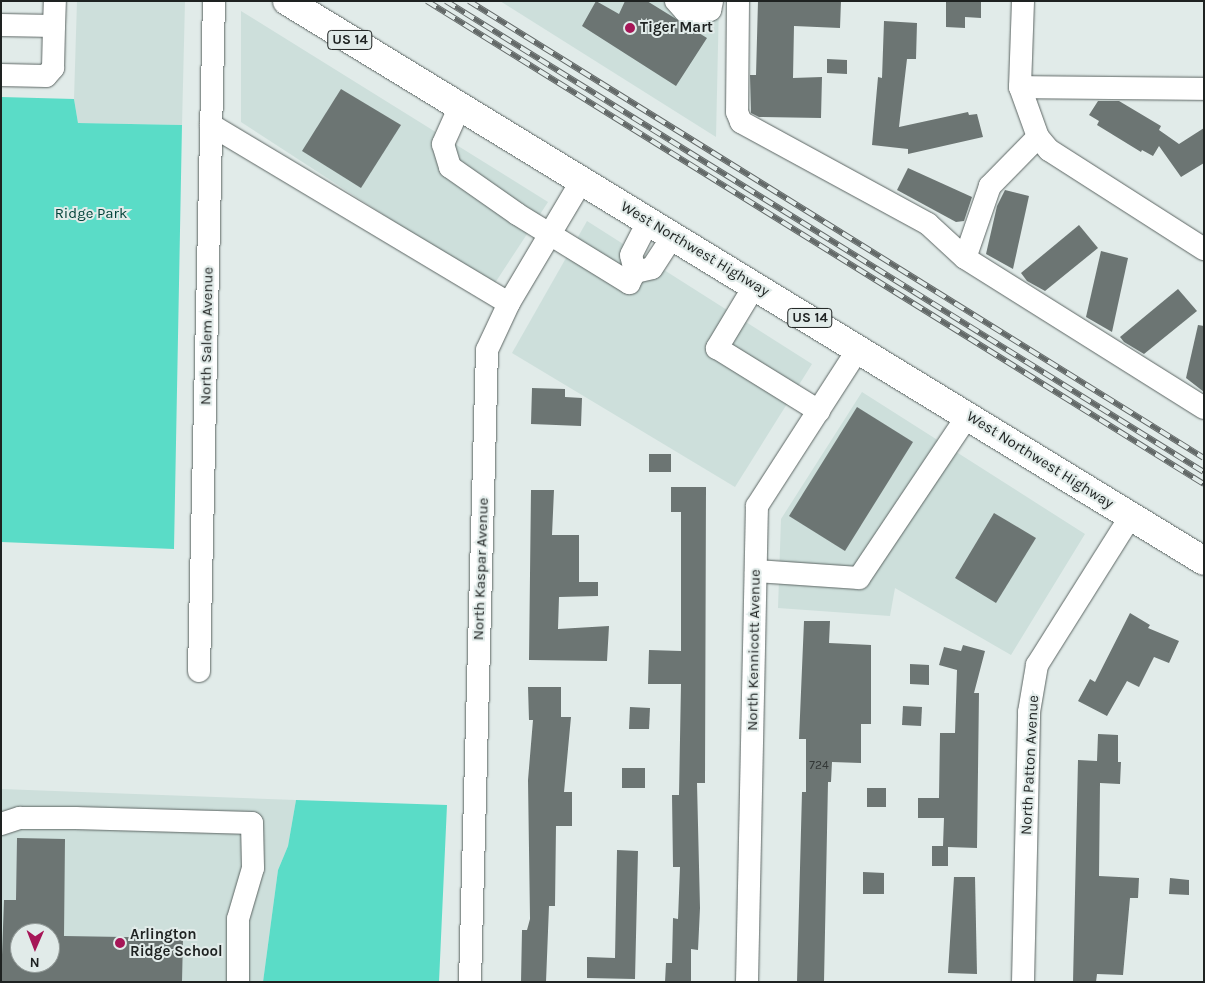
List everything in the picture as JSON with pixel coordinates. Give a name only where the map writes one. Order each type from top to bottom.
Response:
[{"type":"main road","name":"West Northwest Highway","points":[[291,3],[859,348],[1204,562]]},
{"type":"street","points":[[1,75],[46,76],[54,68],[55,1]]},
{"type":"street","name":"North Salem Avenue","points":[[199,671],[214,1]]},
{"type":"street","points":[[676,1],[685,11],[702,13],[710,10],[712,1]]},
{"type":"street","points":[[738,1],[738,112],[741,122],[928,224],[965,258],[1204,408]]},
{"type":"street","points":[[1023,1],[1020,87],[1038,137],[1049,150],[1204,249]]},
{"type":"street","points":[[1,25],[54,26]]},
{"type":"street","points":[[1020,87],[1204,89]]},
{"type":"street","points":[[460,106],[443,144],[450,167],[550,234],[629,283],[635,272],[631,255],[648,221]]},
{"type":"street","points":[[211,125],[509,303]]},
{"type":"street","points":[[965,258],[990,186],[1038,137]]},
{"type":"street","name":"North Kaspar Avenue","points":[[470,982],[488,350],[509,303],[582,180]]},
{"type":"street","points":[[635,272],[652,268],[673,236]]},
{"type":"street","points":[[755,285],[717,348],[819,411]]},
{"type":"street","name":"North Kennicott Avenue","points":[[748,982],[757,506],[859,348]]},
{"type":"street","points":[[756,571],[859,578],[968,415]]},
{"type":"street","name":"North Patton Avenue","points":[[1023,982],[1030,712],[1037,665],[1131,516]]},
{"type":"street","points":[[1,824],[20,818],[252,823],[253,868],[238,919],[238,982]]},
{"type":"shaded area","points":[[77,1],[185,1],[182,125],[78,123],[74,99]]},
{"type":"shaded area","points":[[500,1],[719,1],[716,137]]},
{"type":"shaded area","points":[[241,11],[548,202],[493,286],[241,122]]},
{"type":"shaded area","points":[[587,221],[812,364],[735,487],[512,353]]},
{"type":"shaded area","points":[[862,392],[1085,534],[1011,655],[895,588],[890,616],[778,608],[781,519]]},
{"type":"shaded area","points":[[1,789],[296,800],[288,846],[278,870],[263,982],[1,982]]},
{"type":"green space","name":"Ridge Park","points":[[1,97],[74,99],[78,123],[182,125],[174,549],[1,542]]},
{"type":"green space","points":[[296,800],[447,805],[439,982],[263,982],[278,870],[288,846]]},
{"type":"building","points":[[596,1],[619,14],[625,1],[647,1],[707,38],[676,86],[582,26]]},
{"type":"building","points":[[758,1],[841,1],[840,28],[794,26],[793,78],[822,77],[821,118],[759,117],[751,113],[750,75],[756,75]]},
{"type":"building","points":[[946,1],[981,1],[981,18],[965,17],[965,28],[946,27]]},
{"type":"building","points":[[884,21],[917,23],[916,59],[907,59],[899,127],[968,112],[969,115],[977,114],[983,137],[908,154],[908,149],[872,145],[878,77],[882,78]]},
{"type":"building","points":[[827,59],[847,60],[847,74],[827,73]]},
{"type":"building","points":[[341,89],[401,125],[361,188],[302,151]]},
{"type":"building","points":[[1098,101],[1119,101],[1161,126],[1159,130],[1179,144],[1204,128],[1204,163],[1181,177],[1159,146],[1153,156],[1142,150],[1141,152],[1097,125],[1099,121],[1089,115]]},
{"type":"building","points":[[908,168],[972,197],[964,221],[956,222],[897,190]]},
{"type":"building","points":[[1005,190],[1029,196],[1013,269],[986,254],[997,206]]},
{"type":"building","points":[[1079,225],[1098,248],[1045,291],[1027,281],[1021,273]]},
{"type":"building","points":[[1101,251],[1128,258],[1112,332],[1086,317]]},
{"type":"building","points":[[1178,289],[1197,311],[1144,354],[1124,342],[1120,337]]},
{"type":"building","points":[[1198,325],[1204,326],[1204,392],[1186,378]]},
{"type":"building","points":[[532,388],[565,389],[565,397],[582,398],[581,426],[531,424]]},
{"type":"building","points":[[857,407],[913,442],[845,551],[789,516]]},
{"type":"building","points":[[649,454],[671,454],[671,472],[649,472]]},
{"type":"building","points":[[671,487],[706,487],[705,783],[697,783],[700,908],[698,950],[691,949],[691,982],[665,982],[666,963],[672,963],[673,918],[678,919],[680,867],[673,867],[672,795],[679,795],[681,684],[648,684],[649,650],[681,651],[681,512],[671,512]]},
{"type":"building","points":[[531,490],[554,490],[552,535],[579,535],[579,582],[598,582],[598,596],[559,597],[558,629],[609,626],[607,661],[529,660]]},
{"type":"building","points":[[994,513],[1036,538],[996,603],[955,578]]},
{"type":"building","points":[[1130,613],[1150,625],[1148,628],[1179,641],[1169,663],[1154,657],[1139,687],[1127,681],[1107,716],[1078,701],[1090,679],[1095,682]]},
{"type":"building","points":[[804,621],[830,621],[829,643],[871,645],[871,724],[861,724],[861,763],[832,762],[831,782],[828,782],[824,982],[797,982],[802,792],[806,792],[806,739],[799,739]]},
{"type":"building","points":[[963,645],[985,651],[974,693],[979,693],[977,848],[948,847],[948,866],[932,866],[932,846],[943,846],[944,818],[918,818],[918,798],[939,798],[940,733],[955,733],[957,670],[939,665],[944,647],[961,651]]},
{"type":"building","points":[[910,664],[929,665],[929,685],[910,684]]},
{"type":"building","points":[[528,687],[561,687],[561,717],[571,717],[564,792],[572,792],[572,826],[556,826],[555,906],[549,906],[546,982],[521,982],[522,930],[527,930],[530,919],[528,780],[533,720],[529,720]]},
{"type":"building","points":[[903,706],[922,707],[921,726],[902,725]]},
{"type":"building","points":[[630,707],[650,708],[649,729],[629,729]]},
{"type":"building","points":[[1098,734],[1118,735],[1118,762],[1121,762],[1120,784],[1100,783],[1099,876],[1139,878],[1138,898],[1130,898],[1123,975],[1097,974],[1096,982],[1073,982],[1078,760],[1097,761]]},
{"type":"building","points":[[622,768],[645,768],[645,788],[622,788]]},
{"type":"building","points":[[867,788],[886,788],[886,807],[867,807]]},
{"type":"building","points":[[17,838],[65,839],[64,936],[183,938],[182,982],[1,982],[4,900],[16,900]]},
{"type":"building","points":[[617,850],[638,851],[635,979],[587,978],[587,957],[615,958]]},
{"type":"building","points":[[863,872],[884,873],[884,894],[863,894]]},
{"type":"building","points":[[954,877],[975,877],[977,974],[948,973]]},
{"type":"building","points":[[1170,878],[1189,880],[1189,895],[1169,894]]},
{"type":"railway","points":[[427,1],[1204,484]]},
{"type":"railway","points":[[446,1],[1204,472]]},
{"type":"railway","points":[[469,1],[1204,458]]},
{"type":"place","name":"Tiger Mart","points":[[630,28]]},
{"type":"place","name":"Arlington Ridge School","points":[[120,943]]}]
